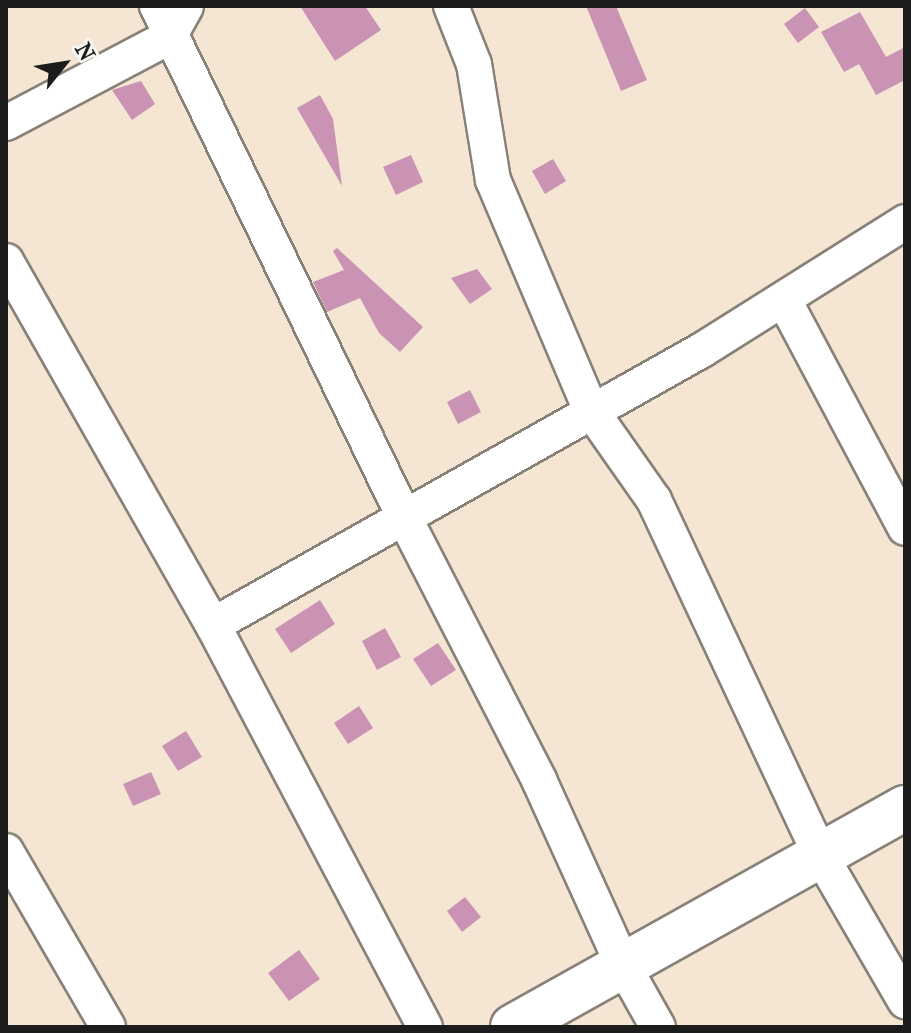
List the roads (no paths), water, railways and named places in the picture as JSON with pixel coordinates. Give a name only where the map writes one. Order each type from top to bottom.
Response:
[{"type":"street","points":[[6,123],[186,6]]},
{"type":"street","points":[[451,6],[474,64],[493,180],[590,409],[654,500],[821,856],[905,1001]]},
{"type":"street","points":[[163,21],[404,517],[539,780],[623,965],[658,1027]]},
{"type":"street","points":[[213,625],[784,300],[905,222]]},
{"type":"street","points":[[6,261],[213,625],[425,1027]]},
{"type":"street","points":[[784,300],[905,528]]},
{"type":"street","points":[[513,1027],[905,808]]},
{"type":"street","points":[[6,851],[108,1027]]}]
